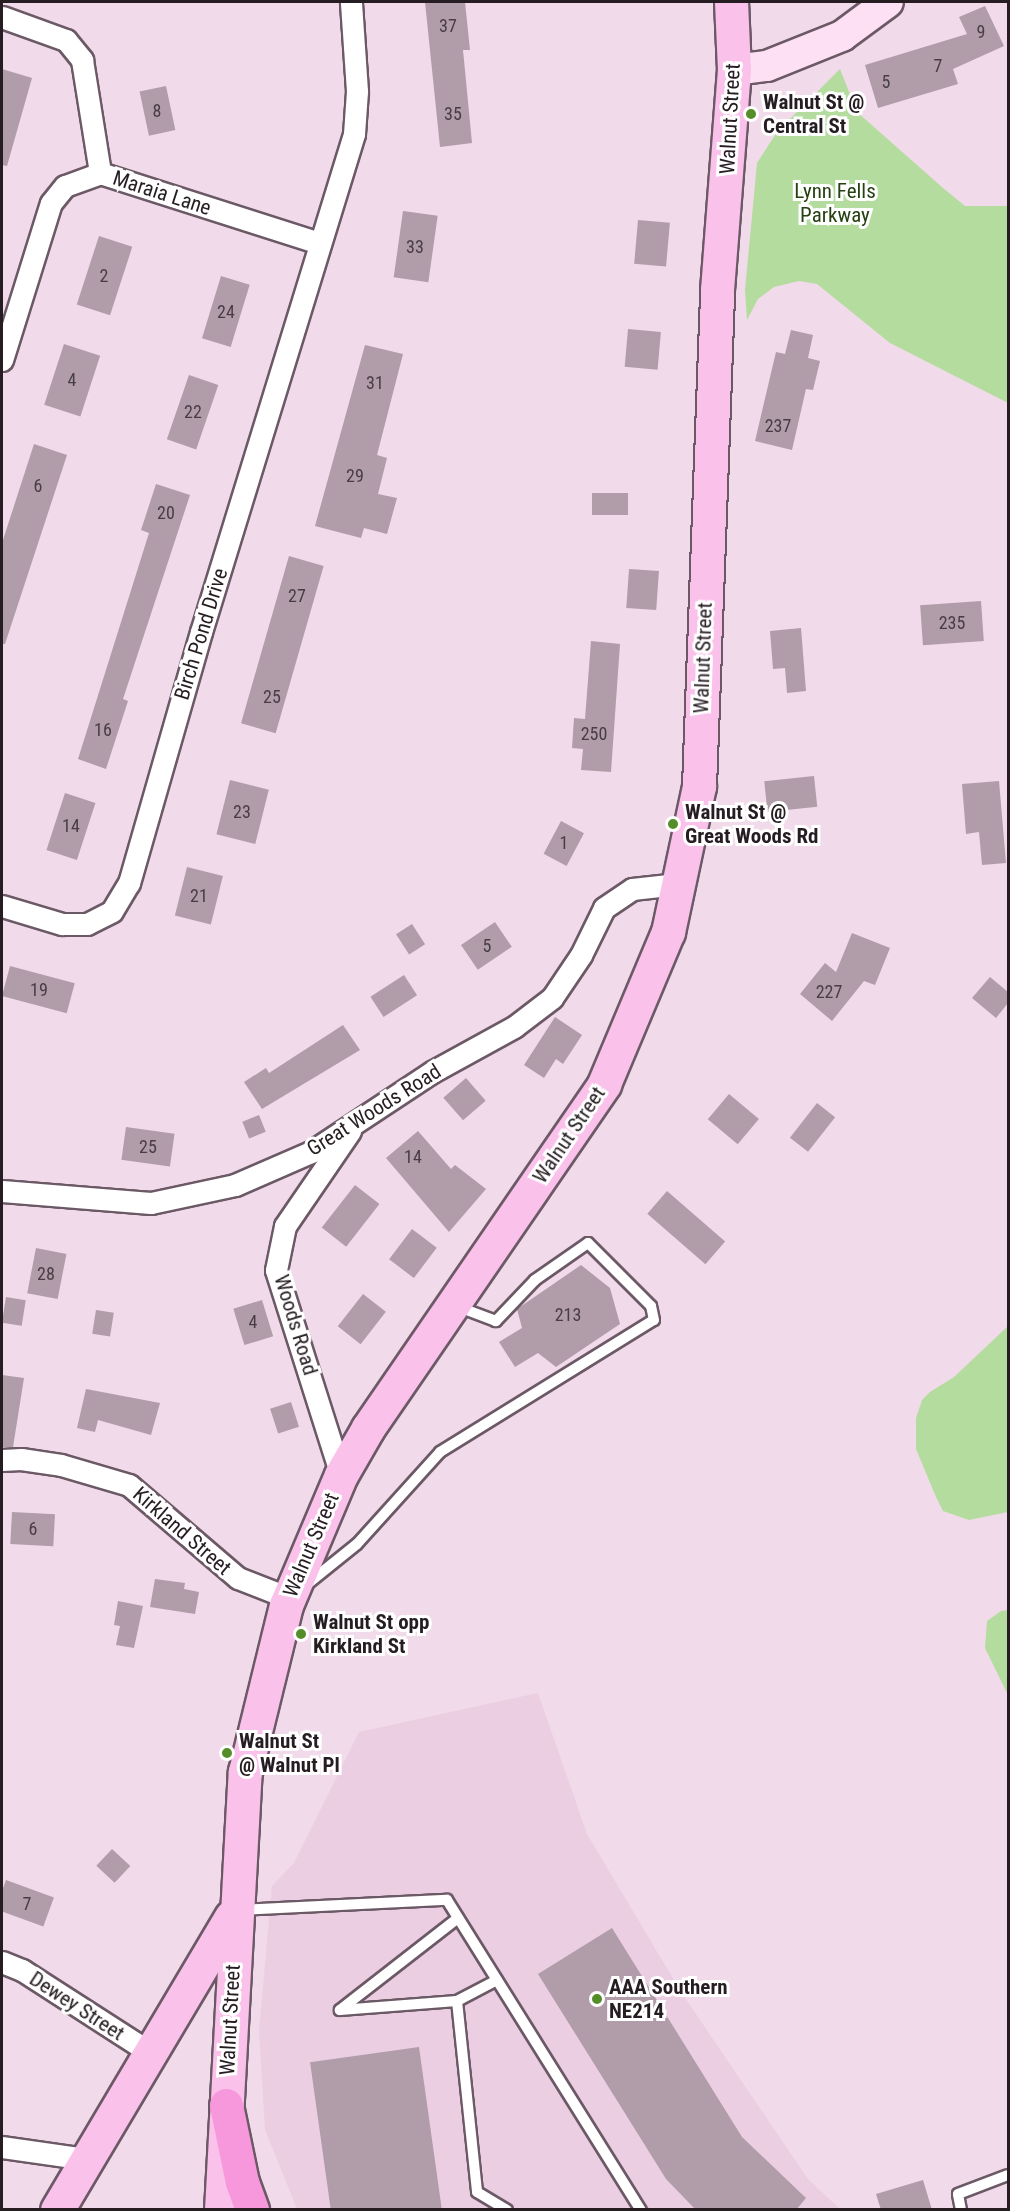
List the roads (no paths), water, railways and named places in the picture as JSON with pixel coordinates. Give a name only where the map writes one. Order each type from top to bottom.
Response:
[{"type":"highway","points":[[226,2105],[242,2182],[252,2210]]},
{"type":"main road","name":"Walnut Street","points":[[221,2210],[244,1772],[289,1598],[340,1475],[604,1084],[668,932],[699,786],[717,290],[734,70],[731,2]]},
{"type":"main road","points":[[57,2210],[85,2158],[151,2053],[235,1910]]},
{"type":"street","name":"Birch Pond Drive","points":[[2,906],[62,924],[87,924],[112,911],[129,883],[354,134],[357,91],[351,2]]},
{"type":"street","points":[[734,70],[767,66],[842,36],[888,2]]},
{"type":"street","name":"Maraia Lane","points":[[2,17],[66,40],[82,60],[100,173],[320,243]]},
{"type":"street","points":[[2,360],[51,203],[65,186],[100,173]]},
{"type":"street","name":"Great Woods Road","points":[[2,1191],[151,1203],[235,1185],[312,1152],[432,1072],[513,1027],[552,998],[581,955],[604,908],[632,889],[678,884]]},
{"type":"street","name":"Woods Road","points":[[340,1475],[276,1270],[285,1226],[356,1122]]},
{"type":"street","name":"Kirkland Street","points":[[2,1460],[21,1459],[61,1465],[129,1485],[238,1578],[289,1598]]},
{"type":"street","name":"Dewey Street","points":[[2,1962],[22,1970],[151,2053]]},
{"type":"street","points":[[2,2147],[85,2158]]},
{"type":"lane","points":[[289,1598],[357,1544],[440,1452],[654,1320],[651,1306],[588,1243],[535,1280],[496,1321],[454,1305]]},
{"type":"lane","points":[[235,1910],[447,1900],[641,2210]]},
{"type":"lane","points":[[458,1918],[340,2010],[457,2001],[497,1980]]},
{"type":"lane","points":[[457,2001],[477,2192],[507,2210]]},
{"type":"lane","points":[[961,2210],[958,2194],[1008,2175]]},
{"type":"place","name":"Walnut St @ Central St","points":[[751,114]]},
{"type":"place","name":"Walnut St @ Great Woods Rd","points":[[673,824]]},
{"type":"place","name":"Walnut St opp Kirkland St","points":[[301,1634]]},
{"type":"place","name":"Walnut St @ Walnut Pl","points":[[227,1753]]},
{"type":"place","name":"AAA Southern NE214","points":[[597,1999]]},
{"type":"park label","name":"Lynn Fells Parkway","points":[[835,203]]}]
